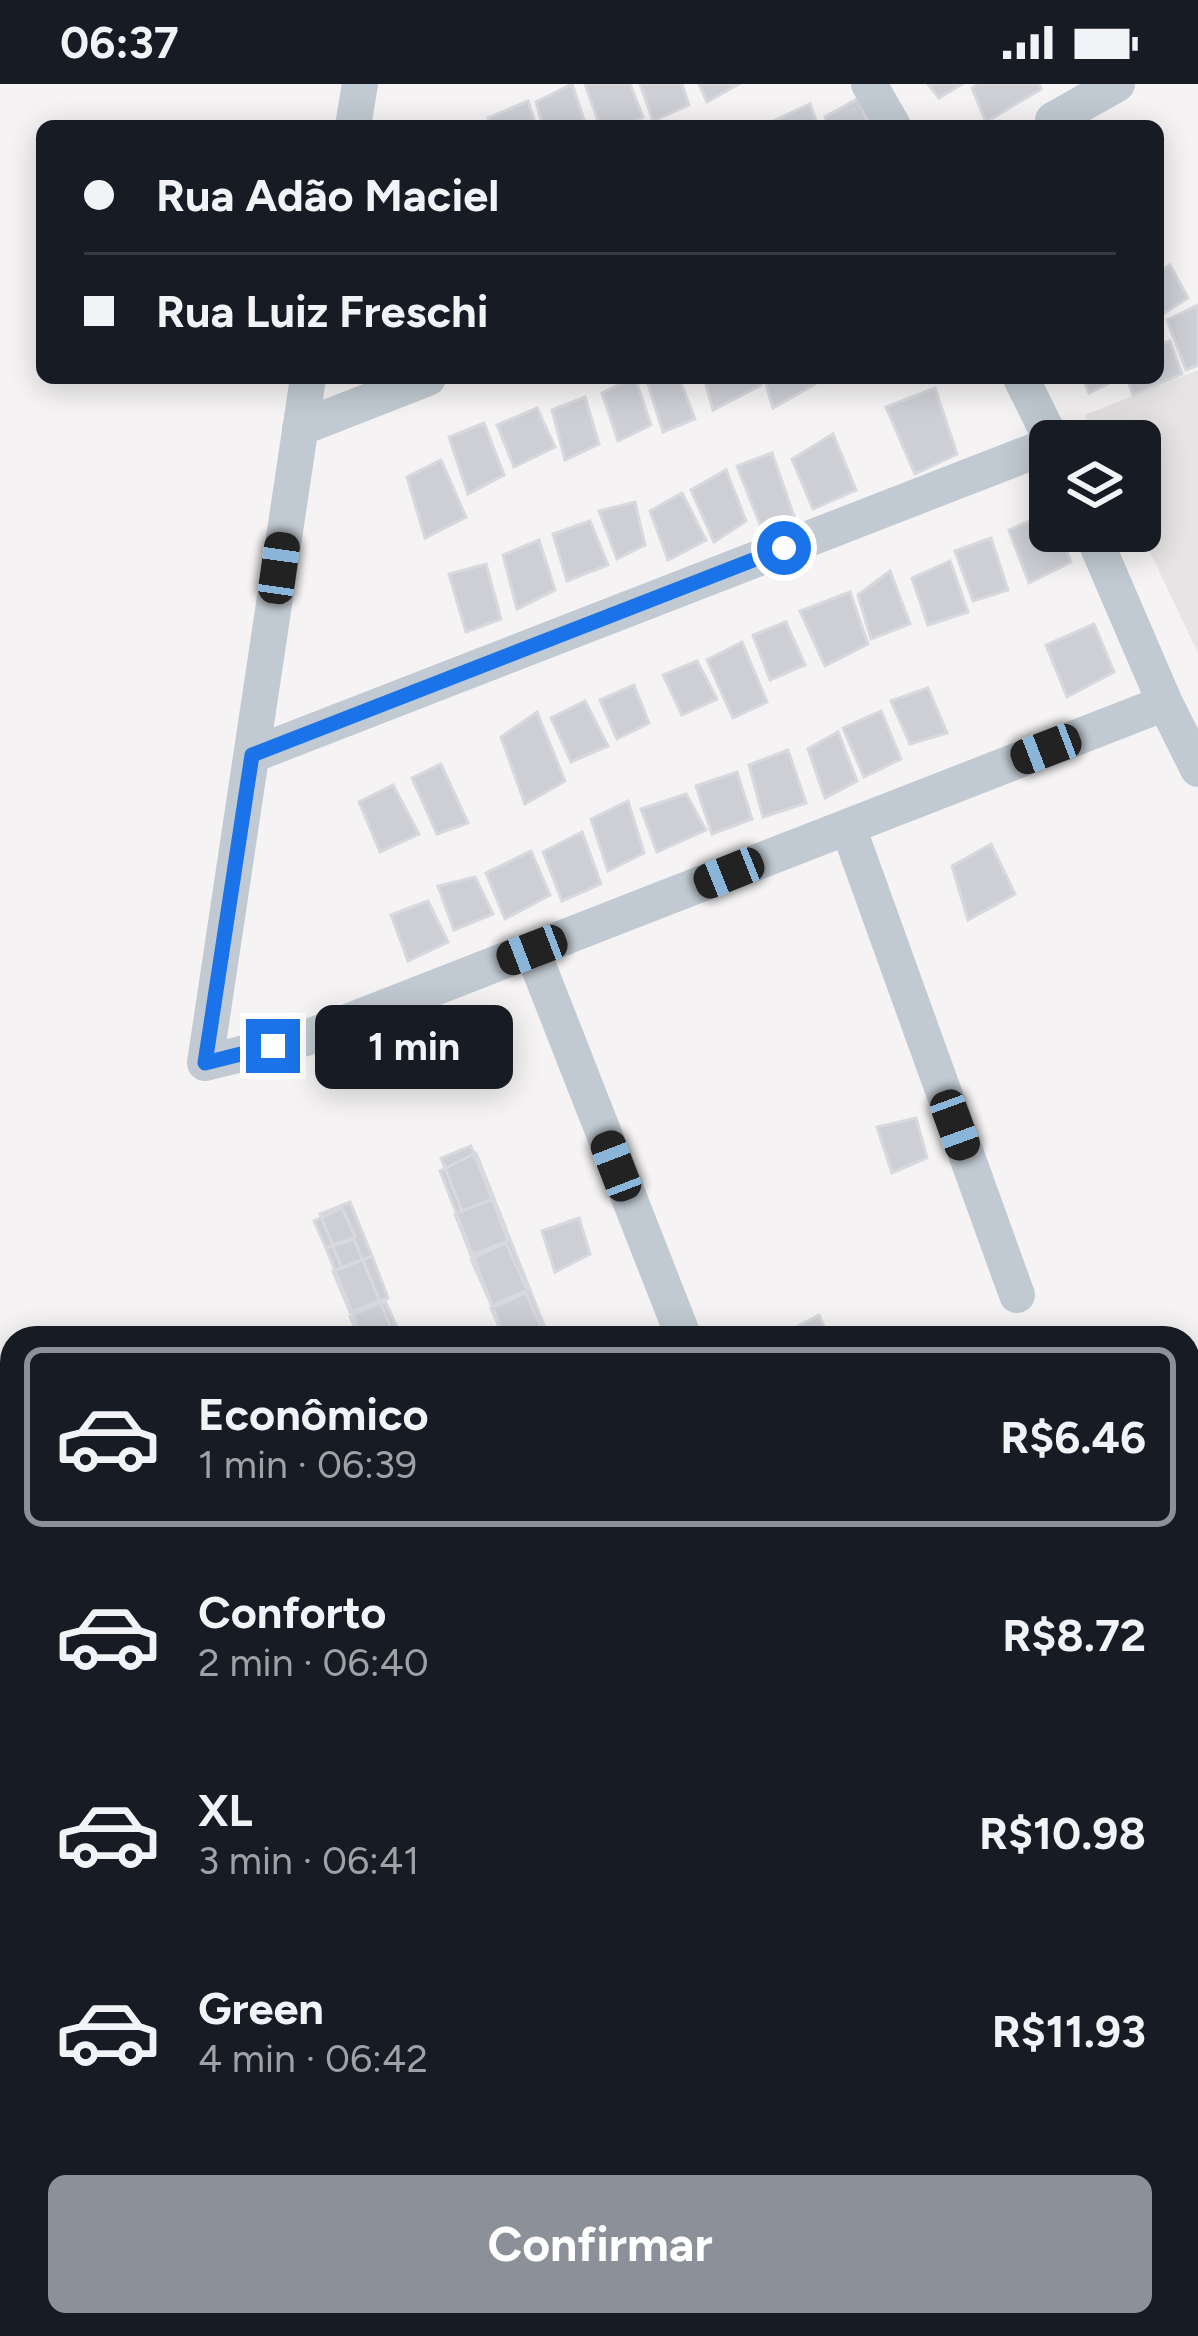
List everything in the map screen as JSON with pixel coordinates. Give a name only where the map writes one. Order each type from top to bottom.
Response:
[{"type":"street","points":[[869,84],[889,120]]},
{"type":"street","points":[[1054,120],[1117,84]]},
{"type":"street","points":[[355,120],[364,85]]},
{"type":"street","points":[[307,384],[205,1063],[306,1038],[1165,703]]},
{"type":"street","points":[[300,428],[413,384]]},
{"type":"street","points":[[1024,384],[1040,420]]},
{"type":"street","points":[[252,755],[1029,452]]},
{"type":"street","points":[[1100,552],[1198,769]]},
{"type":"street","points":[[848,827],[1017,1295]]},
{"type":"street","points":[[532,950],[679,1326]]},
{"type":"shaded area","points":[[1198,370],[1198,653],[1150,552],[1161,552],[1161,420],[1087,420],[1085,415]]},
{"type":"building","points":[[572,84],[584,120],[541,120],[536,102]]},
{"type":"building","points":[[585,84],[630,84],[643,117],[598,120]]},
{"type":"building","points":[[640,84],[682,84],[689,105],[653,120]]},
{"type":"building","points":[[699,84],[739,84],[707,102]]},
{"type":"building","points":[[928,84],[962,84],[939,98]]},
{"type":"building","points":[[978,84],[1039,84],[1041,89],[985,120],[972,88]]},
{"type":"building","points":[[859,98],[867,120],[826,120]]},
{"type":"building","points":[[528,101],[534,120],[489,120]]},
{"type":"building","points":[[810,104],[816,120],[776,120]]},
{"type":"building","points":[[1170,265],[1188,298],[1164,313],[1164,269]]},
{"type":"building","points":[[1198,305],[1198,365],[1186,370],[1167,320]]},
{"type":"building","points":[[1170,341],[1182,374],[1164,382],[1164,343]]},
{"type":"building","points":[[620,384],[637,384],[651,425],[618,441],[602,393]]},
{"type":"building","points":[[648,384],[681,384],[695,419],[663,432]]},
{"type":"building","points":[[706,384],[761,384],[761,385],[713,410]]},
{"type":"building","points":[[766,384],[815,384],[773,408]]},
{"type":"building","points":[[1085,384],[1108,384],[1089,393]]},
{"type":"building","points":[[1129,384],[1159,384],[1133,395]]},
{"type":"building","points":[[935,388],[957,454],[915,474],[886,407]]},
{"type":"building","points":[[585,397],[599,444],[565,460],[552,410]]},
{"type":"building","points":[[537,408],[555,447],[514,467],[497,425]]},
{"type":"building","points":[[484,423],[504,475],[468,494],[449,437]]},
{"type":"building","points":[[833,434],[856,490],[813,509],[792,459]]},
{"type":"building","points":[[772,453],[795,519],[763,532],[737,466]]},
{"type":"building","points":[[441,460],[466,517],[425,538],[407,477]]},
{"type":"building","points":[[726,470],[746,521],[714,542],[691,490]]},
{"type":"building","points":[[682,493],[706,540],[668,560],[650,511]]},
{"type":"building","points":[[635,502],[645,545],[617,559],[599,511]]},
{"type":"building","points":[[590,521],[608,565],[567,581],[553,534]]},
{"type":"building","points":[[1029,521],[1029,552],[1067,552],[1071,562],[1029,583],[1009,530]]},
{"type":"building","points":[[991,538],[1008,590],[973,601],[955,551]]},
{"type":"building","points":[[539,540],[555,590],[517,609],[503,555]]},
{"type":"building","points":[[950,561],[968,612],[928,625],[912,578]]},
{"type":"building","points":[[486,564],[501,619],[466,632],[449,574]]},
{"type":"building","points":[[890,571],[910,624],[871,639],[858,595]]},
{"type":"building","points":[[850,592],[868,644],[825,666],[800,611]]},
{"type":"building","points":[[786,622],[805,665],[770,680],[753,635]]},
{"type":"building","points":[[1094,624],[1114,672],[1067,697],[1046,645]]},
{"type":"building","points":[[742,642],[767,702],[733,718],[707,660]]},
{"type":"building","points":[[697,661],[717,699],[682,715],[663,675]]},
{"type":"building","points":[[634,685],[649,723],[617,739],[600,700]]},
{"type":"building","points":[[928,688],[947,733],[910,744],[891,701]]},
{"type":"building","points":[[585,701],[608,746],[571,762],[551,718]]},
{"type":"building","points":[[881,711],[901,759],[864,777],[843,728]]},
{"type":"building","points":[[537,712],[565,781],[525,804],[501,737]]},
{"type":"building","points":[[838,732],[857,781],[825,798],[808,749]]},
{"type":"building","points":[[788,750],[806,803],[763,817],[749,765]]},
{"type":"building","points":[[441,764],[468,823],[437,834],[412,778]]},
{"type":"building","points":[[737,772],[752,819],[712,834],[696,786]]},
{"type":"building","points":[[393,785],[419,834],[380,852],[359,802]]},
{"type":"building","points":[[686,794],[706,830],[657,852],[641,809]]},
{"type":"building","points":[[628,801],[644,853],[608,871],[591,819]]},
{"type":"building","points":[[582,832],[601,884],[562,901],[543,852]]},
{"type":"building","points":[[991,844],[1015,894],[968,920],[952,866]]},
{"type":"building","points":[[531,851],[550,895],[505,919],[486,873]]},
{"type":"building","points":[[475,877],[493,914],[454,930],[438,886]]},
{"type":"building","points":[[428,901],[448,942],[408,961],[391,915]]},
{"type":"building","points":[[916,1118],[927,1158],[892,1173],[877,1127]]},
{"type":"building","points":[[471,1146],[492,1199],[462,1211],[441,1158]]},
{"type":"building","points":[[476,1153],[544,1326],[500,1326],[440,1171]]},
{"type":"building","points":[[492,1199],[508,1241],[471,1255],[455,1214]]},
{"type":"building","points":[[350,1202],[372,1256],[342,1268],[320,1214]]},
{"type":"building","points":[[342,1208],[355,1237],[326,1248],[314,1221]]},
{"type":"building","points":[[579,1218],[590,1254],[555,1272],[542,1231]]},
{"type":"building","points":[[354,1239],[390,1326],[357,1326],[326,1248]]},
{"type":"building","points":[[506,1243],[527,1290],[492,1306],[471,1259]]},
{"type":"building","points":[[372,1256],[388,1298],[350,1312],[333,1271]]},
{"type":"building","points":[[526,1293],[541,1326],[499,1326],[491,1308]]},
{"type":"building","points":[[385,1301],[396,1326],[354,1326],[350,1316]]},
{"type":"building","points":[[819,1315],[824,1326],[798,1326]]},
{"type":"route","points":[[273,1046],[205,1063],[252,755],[784,548]]}]
